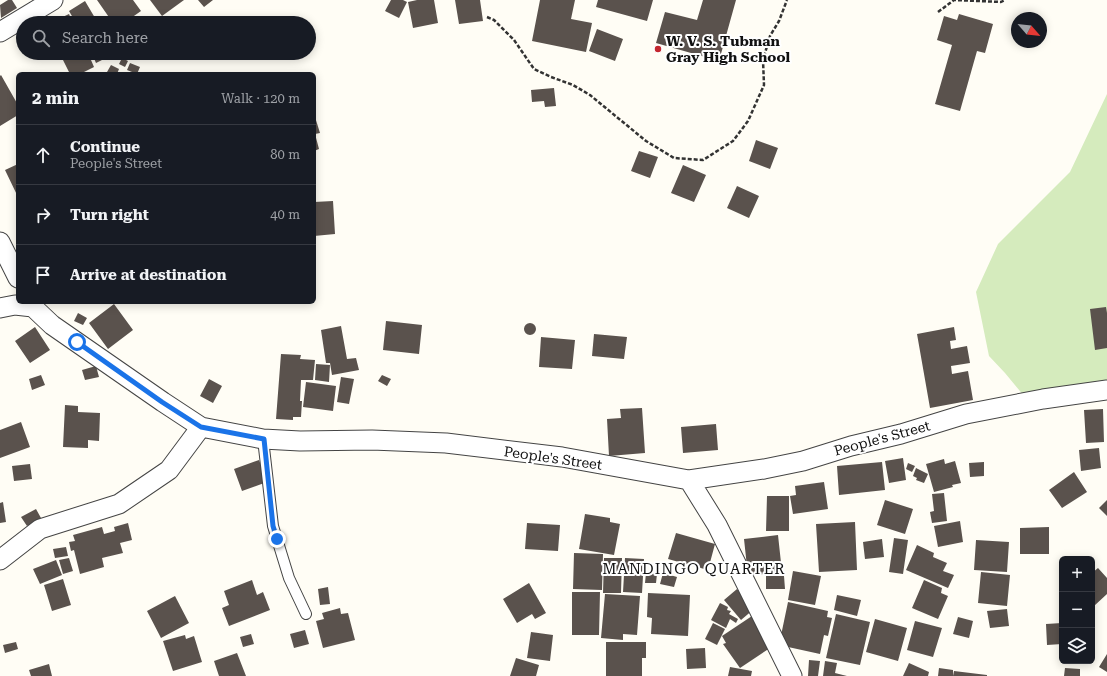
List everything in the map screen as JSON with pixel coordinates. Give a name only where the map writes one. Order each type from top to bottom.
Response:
[{"type":"street","points":[[27,16],[54,0]]},
{"type":"street","points":[[0,32],[16,23]]},
{"type":"street","points":[[0,242],[16,274]]},
{"type":"street","points":[[0,308],[32,304]]},
{"type":"street","name":"People's Street","points":[[32,304],[52,325],[162,402],[201,427],[264,439],[300,441],[372,440],[446,443],[562,457],[689,480],[764,469],[803,461],[851,446],[901,434],[966,414],[1043,399],[1107,390]]},
{"type":"street","points":[[0,560],[40,529],[119,504],[169,470],[201,427]]},
{"type":"street","points":[[689,480],[717,525],[792,676]]},
{"type":"lane","points":[[264,439],[273,526],[289,578],[306,614]]},
{"type":"path","points":[[487,17],[494,20],[514,40],[534,69],[551,77],[573,84],[590,95],[646,141],[674,158],[703,160],[732,141],[748,121],[764,85],[763,60],[770,36],[779,21],[787,0]]},
{"type":"path","points":[[938,12],[954,0],[1001,2],[1005,0]]},
{"type":"green space","points":[[1107,94],[1107,388],[1072,385],[1024,396],[989,356],[976,292],[998,244],[1070,172]]},
{"type":"building","points":[[8,0],[12,0],[17,8],[1,18],[0,5]]},
{"type":"building","points":[[97,0],[133,0],[141,11],[134,16],[108,16]]},
{"type":"building","points":[[150,0],[184,0],[162,16]]},
{"type":"building","points":[[198,0],[213,0],[204,7]]},
{"type":"building","points":[[391,0],[403,0],[407,2],[399,18],[385,11]]},
{"type":"building","points":[[417,0],[434,0],[438,23],[413,28],[408,2]]},
{"type":"building","points":[[455,0],[480,0],[483,21],[459,24]]},
{"type":"building","points":[[540,0],[575,0],[571,19],[592,23],[586,52],[532,41]]},
{"type":"building","points":[[598,0],[653,0],[647,21],[596,7]]},
{"type":"building","points":[[703,0],[736,0],[719,61],[656,43],[665,12],[697,20]]},
{"type":"building","points":[[85,1],[94,16],[72,16],[69,11]]},
{"type":"building","points":[[959,14],[993,24],[985,53],[977,51],[960,111],[935,104],[952,45],[937,40],[944,16],[957,20]]},
{"type":"building","points":[[597,29],[623,39],[615,61],[589,51]]},
{"type":"building","points":[[63,60],[91,60],[94,67],[84,72],[69,72]]},
{"type":"building","points":[[95,60],[102,60],[96,63]]},
{"type":"building","points":[[121,60],[128,61],[125,67],[119,64]]},
{"type":"building","points":[[130,63],[140,67],[138,72],[127,70]]},
{"type":"building","points":[[111,65],[119,69],[118,72],[107,72]]},
{"type":"building","points":[[1,75],[16,101],[16,116],[0,126]]},
{"type":"building","points":[[554,88],[556,106],[545,107],[544,101],[532,102],[531,90]]},
{"type":"building","points":[[316,120],[320,133],[316,134]]},
{"type":"building","points":[[316,138],[319,149],[316,150]]},
{"type":"building","points":[[756,140],[778,148],[770,169],[749,161]]},
{"type":"building","points":[[639,151],[658,157],[650,178],[631,171]]},
{"type":"building","points":[[16,165],[16,193],[5,170]]},
{"type":"building","points":[[683,165],[706,175],[694,202],[671,193]]},
{"type":"building","points":[[737,186],[759,196],[749,218],[727,208]]},
{"type":"building","points":[[333,201],[335,234],[316,236],[316,202]]},
{"type":"building","points":[[114,304],[133,330],[108,349],[89,323]]},
{"type":"building","points":[[1106,307],[1107,348],[1095,350],[1090,309]]},
{"type":"building","points":[[78,313],[87,318],[83,325],[74,321]]},
{"type":"building","points":[[386,321],[422,325],[419,354],[383,350]]},
{"type":"building","points":[[530,323],[534,325],[536,329],[534,333],[530,335],[526,333],[524,329],[526,325]]},
{"type":"building","points":[[341,326],[347,359],[356,358],[359,370],[332,375],[330,363],[326,363],[321,330]]},
{"type":"building","points":[[35,327],[50,350],[30,363],[15,341]]},
{"type":"building","points":[[954,327],[956,340],[950,341],[951,349],[967,346],[970,363],[951,366],[952,374],[968,371],[973,400],[930,408],[917,334]]},
{"type":"building","points":[[594,334],[627,337],[624,359],[592,356]]},
{"type":"building","points":[[541,337],[575,340],[572,369],[539,367]]},
{"type":"building","points":[[281,354],[301,355],[300,359],[315,360],[313,380],[301,380],[301,417],[293,417],[293,420],[276,419]]},
{"type":"building","points":[[316,364],[330,365],[329,382],[315,380]]},
{"type":"building","points":[[96,366],[99,377],[85,380],[82,370]]},
{"type":"building","points":[[41,375],[45,385],[32,390],[29,379]]},
{"type":"building","points":[[382,375],[391,379],[387,386],[378,381]]},
{"type":"building","points":[[341,377],[354,379],[349,404],[337,402]]},
{"type":"building","points":[[209,379],[222,386],[213,403],[200,396]]},
{"type":"building","points":[[306,382],[336,386],[333,411],[303,407]]},
{"type":"building","points":[[65,405],[78,406],[78,412],[100,413],[99,441],[88,440],[88,448],[63,447]]},
{"type":"building","points":[[642,408],[645,453],[609,456],[607,419],[621,418],[620,409]]},
{"type":"building","points":[[1103,409],[1104,442],[1086,443],[1084,410]]},
{"type":"building","points":[[21,422],[30,447],[0,458],[0,430]]},
{"type":"building","points":[[716,424],[718,450],[683,453],[681,427]]},
{"type":"building","points":[[1099,448],[1101,468],[1081,471],[1079,450]]},
{"type":"building","points":[[903,458],[906,480],[889,483],[885,461]]},
{"type":"building","points":[[944,459],[945,464],[955,461],[961,483],[952,485],[953,487],[934,492],[926,464]]},
{"type":"building","points":[[259,460],[267,482],[242,491],[234,469]]},
{"type":"building","points":[[882,462],[885,490],[839,495],[837,466]]},
{"type":"building","points":[[984,462],[984,476],[970,477],[969,463]]},
{"type":"building","points":[[908,463],[915,466],[912,472],[906,469]]},
{"type":"building","points":[[30,464],[32,479],[14,481],[12,466]]},
{"type":"building","points":[[916,468],[928,474],[924,483],[916,480],[917,478],[913,476]]},
{"type":"building","points":[[1074,472],[1087,492],[1062,508],[1049,490]]},
{"type":"building","points":[[824,482],[828,509],[793,514],[790,496],[796,495],[795,486]]},
{"type":"building","points":[[944,493],[947,521],[932,523],[930,512],[934,511],[932,494]]},
{"type":"building","points":[[767,496],[789,496],[789,531],[766,531]]},
{"type":"building","points":[[885,500],[913,509],[905,534],[877,525]]},
{"type":"building","points":[[1107,500],[1107,516],[1099,508]]},
{"type":"building","points":[[3,502],[6,522],[0,523],[0,503]]},
{"type":"building","points":[[36,509],[41,518],[27,526],[21,517]]},
{"type":"building","points":[[585,514],[610,518],[610,522],[620,524],[614,555],[579,549]]},
{"type":"building","points":[[960,521],[963,542],[938,547],[934,526]]},
{"type":"building","points":[[855,522],[857,570],[819,572],[816,524]]},
{"type":"building","points":[[128,523],[132,540],[120,543],[123,553],[102,558],[104,567],[80,574],[74,550],[71,551],[69,542],[75,541],[73,535],[102,527],[104,534],[115,531],[114,527]]},
{"type":"building","points":[[527,523],[560,525],[558,551],[525,549]]},
{"type":"building","points":[[1049,527],[1049,554],[1020,554],[1020,528]]},
{"type":"building","points":[[676,533],[715,544],[708,570],[668,559]]},
{"type":"building","points":[[778,535],[782,572],[748,576],[744,539]]},
{"type":"building","points":[[894,538],[908,540],[903,574],[889,572]]},
{"type":"building","points":[[882,539],[884,557],[865,559],[863,542]]},
{"type":"building","points":[[976,540],[1009,542],[1007,572],[974,570]]},
{"type":"building","points":[[917,545],[934,553],[933,557],[947,563],[943,571],[954,575],[948,588],[906,570]]},
{"type":"building","points":[[66,547],[68,556],[55,558],[53,549]]},
{"type":"building","points":[[574,553],[603,554],[602,590],[573,589]]},
{"type":"building","points":[[69,558],[73,571],[63,574],[59,560]]},
{"type":"building","points":[[604,558],[622,558],[621,593],[603,593]]},
{"type":"building","points":[[625,558],[644,559],[642,593],[623,592]]},
{"type":"building","points":[[56,560],[62,575],[40,584],[33,569]]},
{"type":"building","points":[[1098,568],[1107,578],[1107,594],[1095,605],[1095,592],[1095,570]]},
{"type":"building","points":[[793,571],[821,576],[815,605],[788,600]]},
{"type":"building","points":[[981,572],[1010,575],[1007,606],[978,603]]},
{"type":"building","points":[[646,573],[657,574],[656,583],[645,583]]},
{"type":"building","points":[[663,573],[677,577],[674,587],[660,584]]},
{"type":"building","points":[[766,576],[784,576],[785,589],[766,589]]},
{"type":"building","points":[[63,579],[71,605],[52,611],[44,585]]},
{"type":"building","points":[[252,580],[257,595],[263,592],[270,610],[229,626],[222,608],[229,605],[224,591]]},
{"type":"building","points":[[924,580],[942,588],[941,593],[948,596],[938,619],[912,608]]},
{"type":"building","points":[[529,583],[546,613],[535,619],[532,614],[517,623],[503,599]]},
{"type":"building","points":[[328,587],[330,604],[320,605],[318,589]]},
{"type":"building","points":[[737,589],[754,609],[741,620],[724,600]]},
{"type":"building","points":[[572,592],[600,592],[599,635],[572,635]]},
{"type":"building","points":[[648,593],[690,595],[688,636],[651,634],[652,618],[647,617]]},
{"type":"building","points":[[605,594],[640,596],[637,635],[623,634],[623,640],[601,638]]},
{"type":"building","points":[[837,595],[861,600],[857,616],[834,610]]},
{"type":"building","points":[[175,596],[189,623],[161,638],[147,611]]},
{"type":"building","points":[[788,602],[828,611],[827,617],[832,618],[828,636],[824,635],[820,654],[779,645]]},
{"type":"building","points":[[720,603],[728,607],[727,610],[731,611],[729,614],[738,619],[736,623],[730,619],[726,628],[711,620]]},
{"type":"building","points":[[340,608],[341,614],[348,613],[355,640],[323,648],[316,621],[324,619],[322,613]]},
{"type":"building","points":[[1007,609],[1009,626],[990,628],[987,611]]},
{"type":"building","points":[[836,614],[870,622],[860,665],[826,658]]},
{"type":"building","points":[[752,616],[773,646],[740,668],[723,644],[726,643],[722,636]]},
{"type":"building","points":[[958,617],[973,621],[969,638],[953,634]]},
{"type":"building","points":[[875,619],[907,628],[898,661],[866,652]]},
{"type":"building","points":[[915,621],[942,628],[933,657],[907,650]]},
{"type":"building","points":[[713,623],[725,629],[717,645],[705,639]]},
{"type":"building","points":[[1059,623],[1059,644],[1047,645],[1046,624]]},
{"type":"building","points":[[305,630],[309,644],[294,648],[290,634]]},
{"type":"building","points":[[531,632],[553,635],[550,661],[527,658]]},
{"type":"building","points":[[251,634],[254,644],[243,647],[240,637]]},
{"type":"building","points":[[185,635],[186,639],[194,636],[202,662],[173,671],[163,641]]},
{"type":"building","points":[[16,642],[18,649],[5,653],[3,645]]},
{"type":"building","points":[[606,642],[646,642],[646,658],[642,658],[642,676],[606,676]]},
{"type":"building","points":[[705,648],[706,668],[687,669],[686,649]]},
{"type":"building","points":[[237,653],[246,676],[219,676],[214,661]]},
{"type":"building","points":[[1107,654],[1107,672],[1099,667]]},
{"type":"building","points":[[516,658],[539,665],[536,676],[510,676]]},
{"type":"building","points":[[809,660],[820,661],[818,676],[808,676]]},
{"type":"building","points":[[825,661],[837,663],[835,673],[847,676],[823,676]]},
{"type":"building","points":[[909,663],[929,672],[928,676],[903,676]]},
{"type":"building","points":[[49,664],[52,676],[31,676],[29,670]]},
{"type":"building","points":[[730,667],[752,671],[751,676],[728,676]]},
{"type":"building","points":[[939,668],[953,670],[953,676],[938,676]]},
{"type":"building","points":[[1065,668],[1080,669],[1080,676],[1064,676]]},
{"type":"building","points":[[954,671],[987,675],[987,676],[953,676]]},
{"type":"place","name":"W. V. S. Tubman Gray High School","points":[[658,49]]},
{"type":"district","name":"MANDINGO QUARTER","points":[[694,569]]},
{"type":"route","points":[[77,342],[162,402],[201,427],[264,439],[273,526],[277,539]]}]
